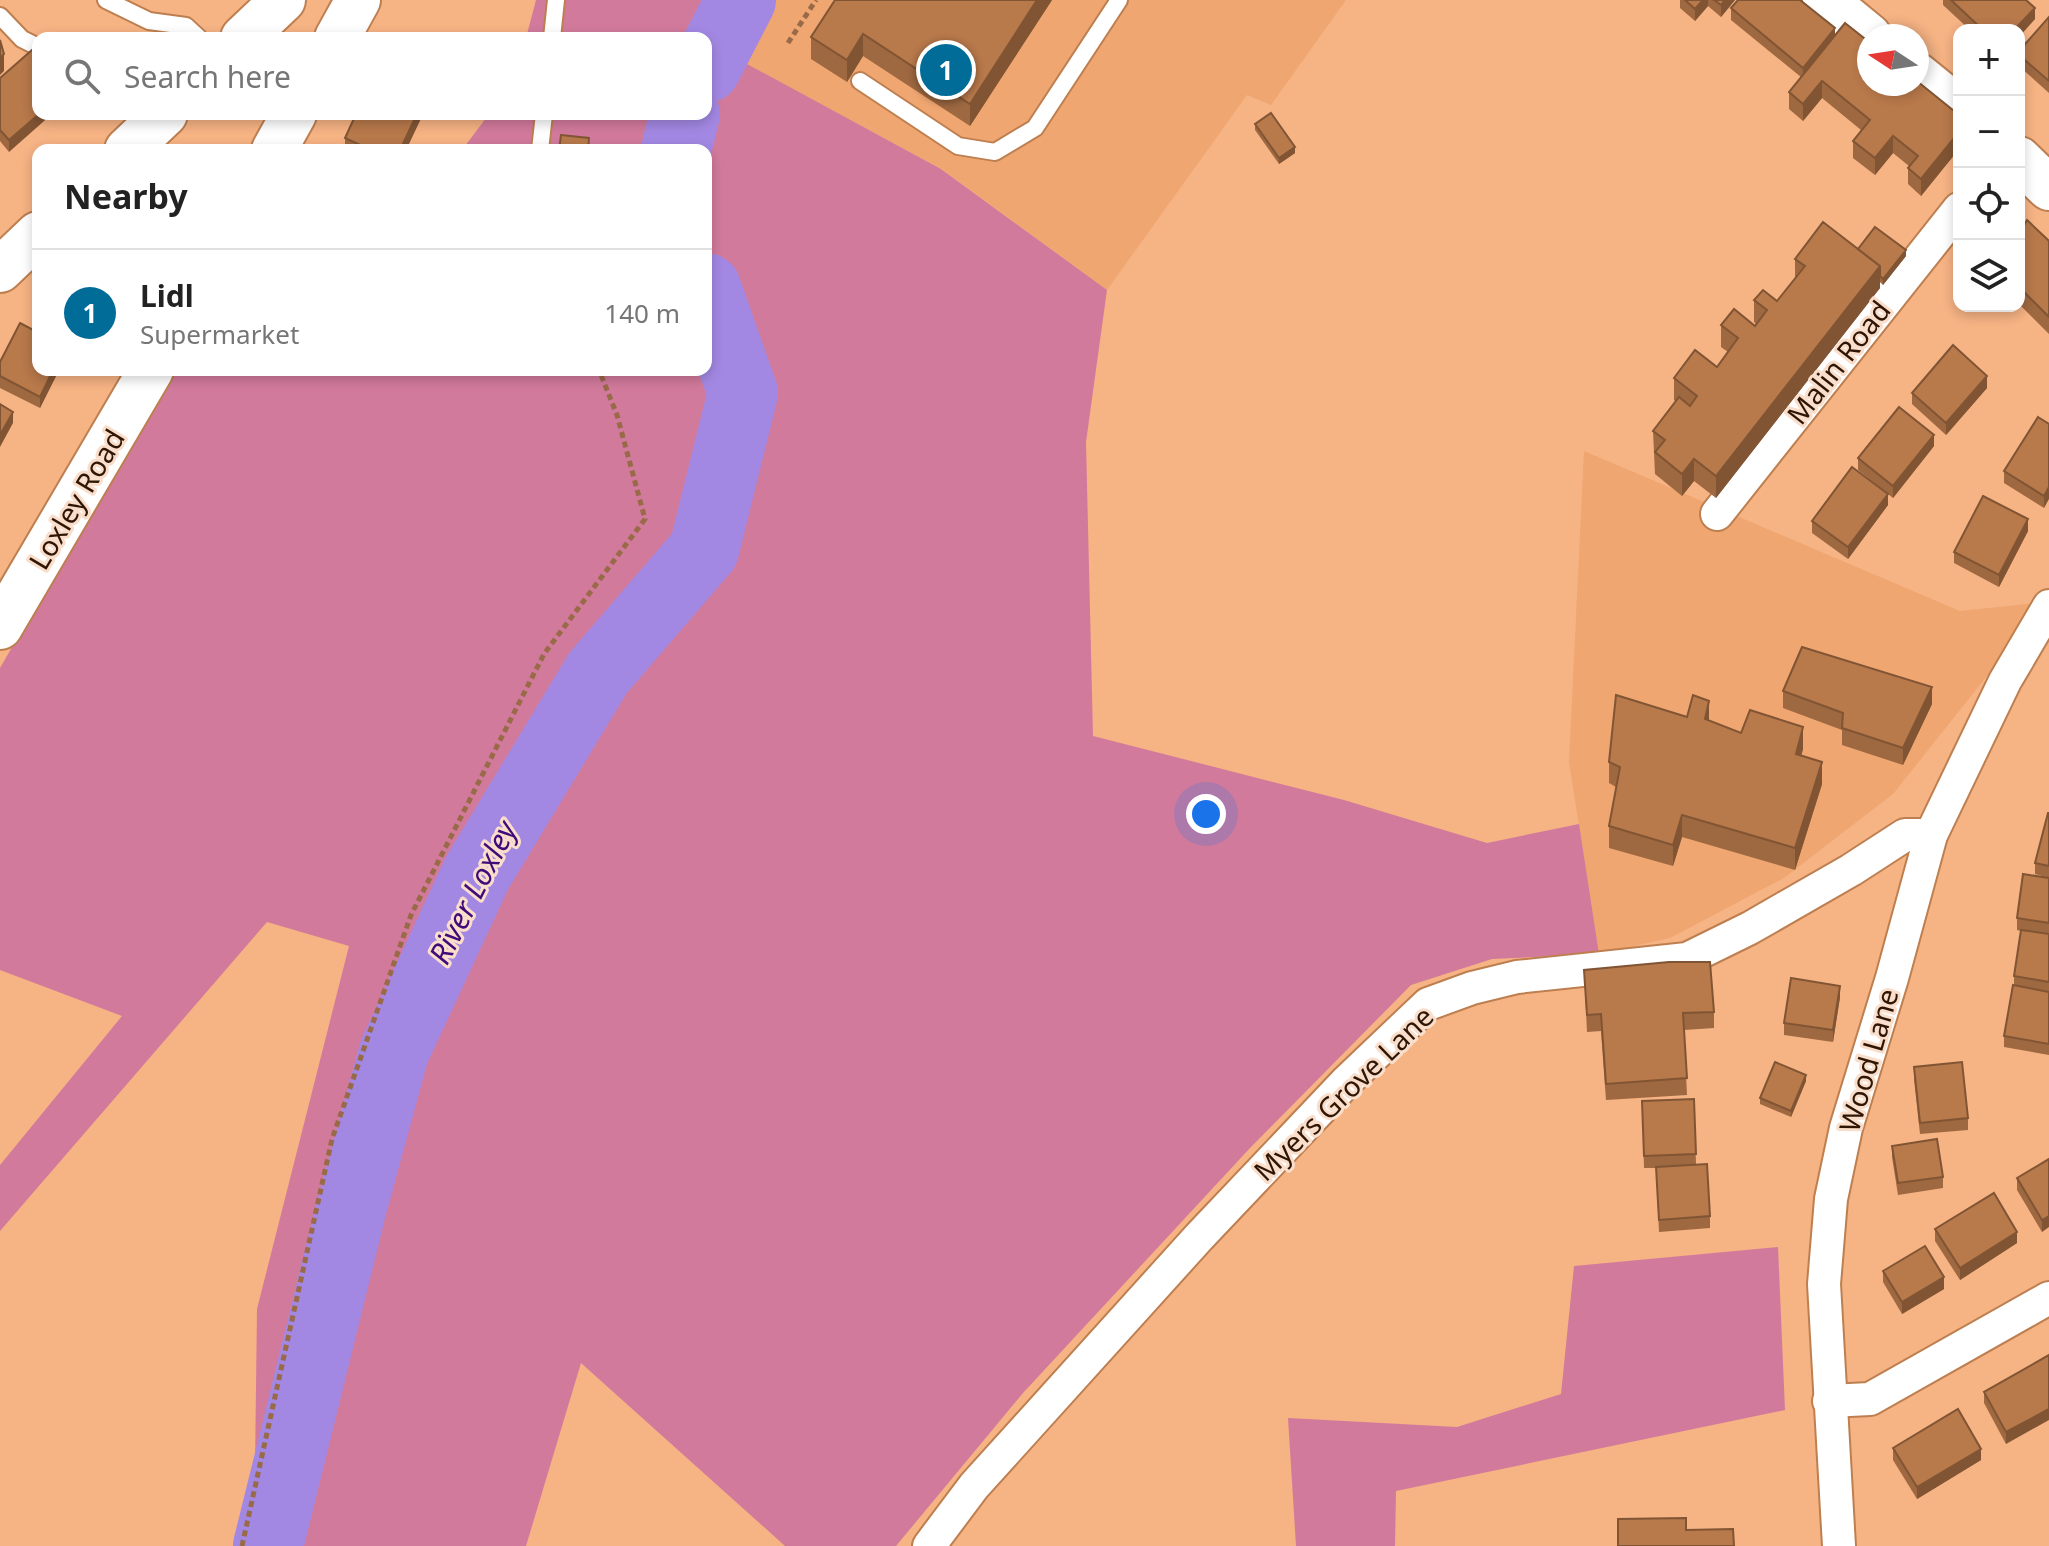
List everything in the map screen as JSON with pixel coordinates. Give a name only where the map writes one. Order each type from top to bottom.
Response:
[{"type":"main road","points":[[249,32],[283,0]]},
{"type":"main road","points":[[340,32],[358,0]]},
{"type":"main road","points":[[1825,0],[1857,26]]},
{"type":"main road","points":[[1929,85],[1953,104]]},
{"type":"main road","points":[[133,144],[159,120]]},
{"type":"main road","points":[[277,144],[291,120]]},
{"type":"main road","points":[[2025,165],[2049,188]]},
{"type":"main road","points":[[0,270],[32,240]]},
{"type":"main road","name":"Loxley Road","points":[[0,627],[147,376]]},
{"type":"street","name":"Malin Road","points":[[1717,514],[1953,217]]},
{"type":"street","name":"Wood Lane","points":[[1839,1546],[1824,1284],[1831,1199],[1846,1128],[1931,835],[2005,681],[2049,606]]},
{"type":"street","name":"Myers Grove Lane","points":[[929,1546],[974,1486],[1199,1237],[1347,1081],[1428,1004],[1472,988],[1517,977],[1687,959],[1750,928],[1905,835],[1931,835]]},
{"type":"street","points":[[1829,1401],[1870,1399],[2049,1298]]},
{"type":"lane","points":[[106,0],[149,21],[186,26],[192,32]]},
{"type":"lane","points":[[553,32],[556,0]]},
{"type":"lane","points":[[860,81],[958,146],[995,152],[1035,128],[1119,0]]},
{"type":"lane","points":[[0,16],[22,39],[32,44]]},
{"type":"lane","points":[[541,144],[543,120]]},
{"type":"path","points":[[788,43],[816,0]]},
{"type":"path","points":[[242,1546],[332,1139],[411,915],[544,654],[645,519],[617,415],[601,376]]},
{"type":"shaded area","points":[[536,0],[773,0],[736,58],[941,169],[1107,290],[1086,442],[1093,736],[1344,800],[1487,843],[1579,824],[1599,954],[1492,959],[1411,985],[1250,1148],[1023,1393],[896,1546],[785,1546],[581,1363],[526,1546],[254,1546],[257,1309],[349,946],[267,922],[0,1231],[0,1165],[122,1016],[0,970],[0,668],[169,376],[712,376],[712,144],[466,144],[484,120],[712,120],[712,32],[528,32]]},
{"type":"shaded area","points":[[773,0],[1346,0],[1271,105],[1247,95],[1107,290],[942,169],[735,58]]},
{"type":"shaded area","points":[[1584,451],[1960,611],[2046,602],[1893,794],[1784,878],[1670,938],[1599,954],[1569,762]]},
{"type":"shaded area","points":[[1778,1247],[1785,1410],[1396,1491],[1395,1546],[1296,1546],[1288,1418],[1457,1427],[1561,1394],[1574,1266]]},
{"type":"building","points":[[835,0],[1037,0],[970,104],[863,34],[847,60],[811,37]]},
{"type":"building","points":[[1685,0],[1703,0],[1695,9]]},
{"type":"building","points":[[1738,0],[1800,0],[1835,28],[1803,68],[1731,8]]},
{"type":"building","points":[[1951,0],[2026,0],[2035,8],[2020,24],[1977,24]]},
{"type":"building","points":[[2049,17],[2049,81],[2025,60],[2025,44]]},
{"type":"building","points":[[1845,23],[1857,32],[1857,96],[1929,96],[1929,91],[1953,110],[1953,139],[1921,179],[1908,168],[1918,156],[1893,136],[1875,158],[1853,141],[1870,120],[1822,81],[1803,104],[1789,92]]},
{"type":"building","points":[[32,50],[32,120],[9,140],[0,130],[0,78]]},
{"type":"building","points":[[1271,113],[1295,147],[1279,158],[1255,124]]},
{"type":"building","points":[[353,120],[414,120],[403,144],[358,144],[345,138]]},
{"type":"building","points":[[561,135],[589,138],[588,144],[560,144]]},
{"type":"building","points":[[2027,220],[2049,241],[2049,317],[2025,293]]},
{"type":"building","points":[[1823,222],[1880,266],[1716,476],[1694,459],[1682,474],[1655,452],[1665,440],[1653,431],[1679,397],[1690,406],[1697,396],[1674,378],[1695,350],[1717,367],[1738,338],[1721,325],[1734,309],[1755,326],[1767,310],[1754,300],[1763,290],[1777,301],[1805,266],[1795,259]]},
{"type":"building","points":[[1875,227],[1906,250],[1883,279],[1880,266],[1858,249]]},
{"type":"building","points":[[20,323],[32,329],[32,376],[50,376],[40,397],[0,376],[0,362]]},
{"type":"building","points":[[1953,345],[1987,376],[1946,423],[1912,393]]},
{"type":"building","points":[[0,404],[13,412],[0,435]]},
{"type":"building","points":[[1899,407],[1934,435],[1893,486],[1858,458]]},
{"type":"building","points":[[2038,417],[2049,424],[2049,487],[2044,496],[2004,471]]},
{"type":"building","points":[[1852,467],[1888,494],[1848,547],[1812,521]]},
{"type":"building","points":[[1983,496],[2028,519],[1999,575],[1954,552]]},
{"type":"building","points":[[1802,647],[1932,687],[1903,748],[1842,728],[1843,713],[1783,691]]},
{"type":"building","points":[[1616,695],[1687,717],[1693,695],[1709,701],[1705,719],[1741,733],[1750,710],[1803,727],[1796,754],[1822,762],[1795,848],[1682,815],[1673,845],[1609,826],[1620,767],[1609,762]]},
{"type":"building","points":[[2049,813],[2049,866],[2035,863]]},
{"type":"building","points":[[2023,874],[2049,878],[2049,923],[2017,918]]},
{"type":"building","points":[[2021,930],[2049,934],[2049,982],[2014,976]]},
{"type":"building","points":[[1669,962],[1710,962],[1714,1012],[1683,1013],[1687,1078],[1606,1084],[1601,1014],[1587,1015],[1584,970]]},
{"type":"building","points":[[1791,978],[1840,986],[1833,1030],[1784,1023]]},
{"type":"building","points":[[2013,985],[2049,992],[2049,1044],[2004,1036]]},
{"type":"building","points":[[1775,1062],[1806,1075],[1791,1111],[1760,1098]]},
{"type":"building","points":[[1962,1062],[1968,1118],[1920,1123],[1914,1067]]},
{"type":"building","points":[[1694,1099],[1696,1154],[1644,1156],[1642,1101]]},
{"type":"building","points":[[1937,1139],[1943,1177],[1898,1183],[1892,1146]]},
{"type":"building","points":[[2049,1159],[2049,1216],[2042,1220],[2017,1178]]},
{"type":"building","points":[[1707,1164],[1710,1216],[1659,1220],[1656,1167]]},
{"type":"building","points":[[1994,1193],[2017,1232],[1960,1268],[1935,1229]]},
{"type":"building","points":[[1925,1246],[1944,1277],[1902,1302],[1883,1271]]},
{"type":"building","points":[[2049,1355],[2049,1409],[2006,1432],[1984,1392]]},
{"type":"building","points":[[1958,1409],[1981,1449],[1917,1487],[1893,1448]]},
{"type":"building","points":[[1686,1518],[1686,1530],[1733,1529],[1734,1546],[1618,1546],[1618,1519]]},
{"type":"waterway","name":"River Loxley","points":[[712,56],[741,0]]},
{"type":"waterway","name":"River Loxley","points":[[678,144],[684,120]]},
{"type":"waterway","name":"River Loxley","points":[[268,1546],[352,1206],[394,1052],[477,873],[598,673],[704,550],[743,393],[712,305]]},
{"type":"place","name":"Lidl","points":[[946,70]]}]
